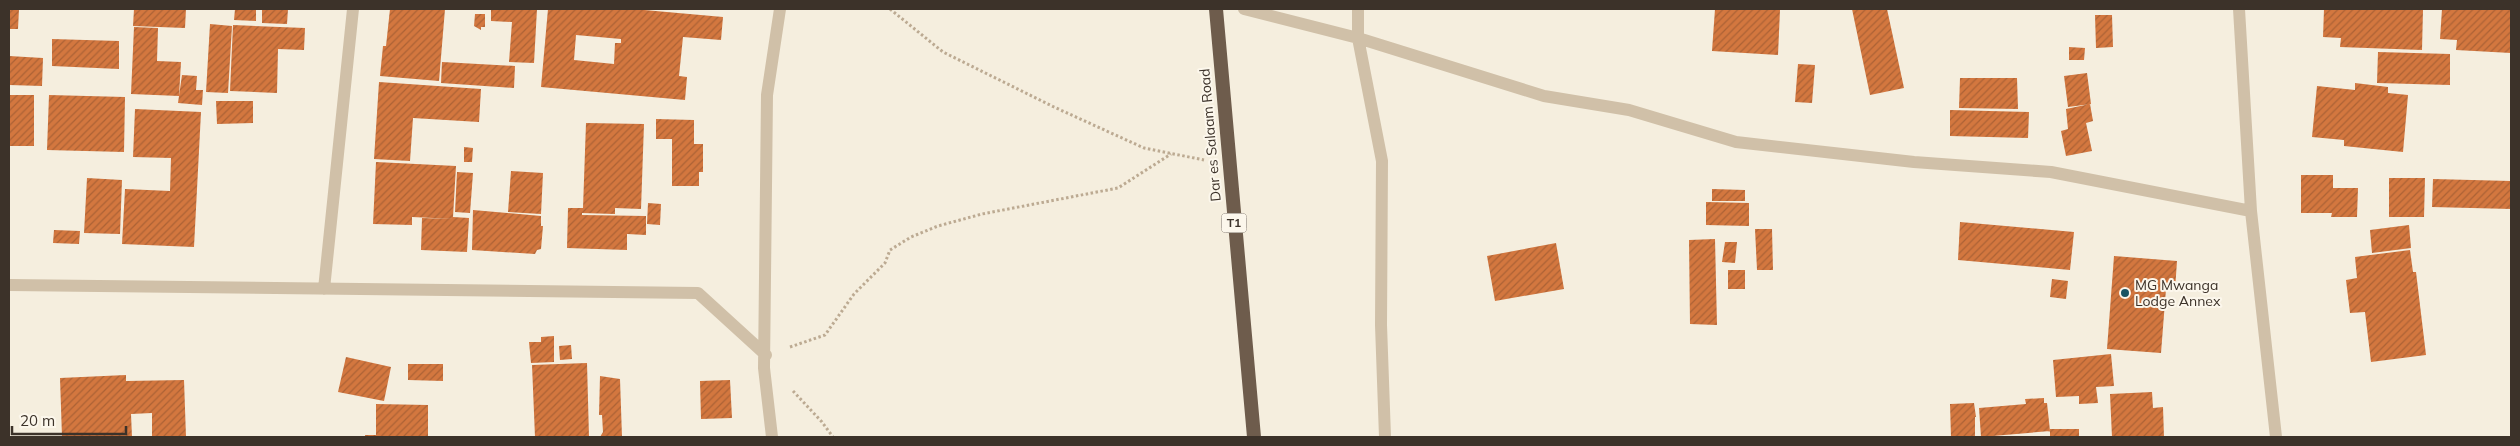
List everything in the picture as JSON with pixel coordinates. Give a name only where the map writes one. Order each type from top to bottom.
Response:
[{"type":"highway","name":"Dar es Salaam Road","points":[[1216,9],[1254,437]]},
{"type":"street","points":[[324,289],[353,9]]},
{"type":"street","points":[[772,437],[764,368],[766,355],[767,95],[780,9]]},
{"type":"street","points":[[1244,9],[1358,38],[1544,96],[1629,110],[1736,142],[1914,162],[2051,172],[2251,211]]},
{"type":"street","points":[[1358,9],[1358,38],[1382,161],[1381,325],[1385,437]]},
{"type":"street","points":[[2239,9],[2251,211],[2276,437]]},
{"type":"street","points":[[9,285],[698,293],[766,355]]},
{"type":"path","points":[[890,9],[943,52],[1054,107],[1144,148],[1229,164]]},
{"type":"path","points":[[766,355],[825,334],[854,294],[885,263],[890,250],[912,237],[938,226],[982,214],[1118,188],[1171,154]]},
{"type":"path","points":[[764,368],[798,395],[834,437]]},
{"type":"building","points":[[9,9],[19,9],[18,29],[9,29]]},
{"type":"building","points":[[134,9],[186,9],[185,28],[133,26]]},
{"type":"building","points":[[235,9],[256,9],[256,21],[234,20]]},
{"type":"building","points":[[262,9],[288,9],[287,24],[262,23]]},
{"type":"building","points":[[390,9],[445,9],[439,81],[380,76],[383,46],[386,46]]},
{"type":"building","points":[[491,9],[537,9],[534,63],[509,62],[512,22],[491,21]]},
{"type":"building","points":[[548,9],[633,9],[723,17],[721,40],[683,37],[679,76],[687,77],[685,100],[541,87]],"holes":[[[576,35],[621,39],[621,43],[615,43],[614,64],[574,60]]]},
{"type":"building","points":[[1715,9],[1780,10],[1778,55],[1712,51]]},
{"type":"building","points":[[1852,9],[1887,9],[1904,88],[1870,95]]},
{"type":"building","points":[[2324,9],[2423,10],[2422,50],[2340,47],[2341,38],[2323,37]]},
{"type":"building","points":[[2442,9],[2511,9],[2511,53],[2456,50],[2457,40],[2440,39]]},
{"type":"building","points":[[475,14],[485,14],[485,27],[481,27],[481,30],[474,26]]},
{"type":"building","points":[[2095,15],[2112,15],[2113,47],[2096,48]]},
{"type":"building","points":[[210,24],[232,26],[228,93],[206,92]]},
{"type":"building","points":[[233,25],[305,28],[304,50],[278,49],[277,93],[230,91]]},
{"type":"building","points":[[134,27],[158,28],[157,61],[181,62],[179,96],[131,94]]},
{"type":"building","points":[[52,39],[119,41],[119,69],[52,66]]},
{"type":"building","points":[[2069,47],[2085,48],[2084,60],[2069,60]]},
{"type":"building","points":[[2378,52],[2450,54],[2450,85],[2377,83]]},
{"type":"building","points":[[9,56],[43,58],[42,86],[9,85]]},
{"type":"building","points":[[442,62],[515,66],[514,88],[441,83]]},
{"type":"building","points":[[1798,64],[1815,65],[1812,103],[1795,102]]},
{"type":"building","points":[[2087,73],[2091,104],[2068,107],[2064,76]]},
{"type":"building","points":[[182,75],[197,76],[196,90],[203,90],[202,105],[178,103]]},
{"type":"building","points":[[1960,78],[2017,78],[2018,109],[1959,108]]},
{"type":"building","points":[[379,82],[481,89],[479,122],[413,118],[410,161],[374,159]]},
{"type":"building","points":[[2355,83],[2388,87],[2388,93],[2408,95],[2403,152],[2344,146],[2344,140],[2312,137],[2317,86],[2355,90]]},
{"type":"building","points":[[9,95],[34,95],[34,146],[9,146]]},
{"type":"building","points":[[49,95],[125,97],[124,152],[47,150]]},
{"type":"building","points":[[216,101],[253,101],[253,123],[217,124]]},
{"type":"building","points":[[2090,104],[2093,121],[2086,123],[2092,151],[2066,156],[2061,131],[2068,129],[2066,109]]},
{"type":"building","points":[[135,109],[201,112],[194,247],[122,244],[125,189],[170,191],[171,158],[133,157]]},
{"type":"building","points":[[1950,110],[2029,112],[2028,138],[1950,136]]},
{"type":"building","points":[[656,119],[694,120],[694,144],[703,144],[703,172],[699,172],[699,186],[672,186],[672,139],[656,139]]},
{"type":"building","points":[[586,123],[644,124],[641,209],[615,208],[615,214],[582,213],[582,215],[646,216],[646,235],[627,234],[627,250],[567,248],[568,208],[583,208]]},
{"type":"building","points":[[464,147],[473,148],[472,162],[464,162]]},
{"type":"building","points":[[376,162],[456,166],[453,217],[469,218],[467,252],[421,250],[422,218],[454,219],[412,217],[412,225],[373,224]]},
{"type":"building","points":[[511,171],[543,173],[541,214],[508,212]]},
{"type":"building","points":[[457,172],[473,173],[470,213],[455,212]]},
{"type":"building","points":[[2301,175],[2333,175],[2333,188],[2358,188],[2357,217],[2331,217],[2332,213],[2301,213]]},
{"type":"building","points":[[87,178],[122,180],[120,234],[84,233]]},
{"type":"building","points":[[2389,178],[2425,178],[2424,217],[2389,217]]},
{"type":"building","points":[[2433,179],[2511,181],[2511,209],[2432,207]]},
{"type":"building","points":[[1712,189],[1745,190],[1745,201],[1712,201]]},
{"type":"building","points":[[1706,202],[1749,203],[1749,226],[1706,225]]},
{"type":"building","points":[[648,203],[661,204],[660,225],[647,224]]},
{"type":"building","points":[[473,210],[541,216],[541,226],[543,226],[541,249],[537,250],[535,254],[472,250]]},
{"type":"building","points":[[1960,222],[2074,232],[2070,270],[1958,260]]},
{"type":"building","points":[[2409,225],[2411,248],[2372,253],[2370,230]]},
{"type":"building","points":[[1755,229],[1772,229],[1773,270],[1757,270]]},
{"type":"building","points":[[54,230],[80,231],[79,244],[53,243]]},
{"type":"building","points":[[1715,239],[1717,325],[1690,324],[1689,240]]},
{"type":"building","points":[[1725,242],[1737,242],[1735,263],[1722,262]]},
{"type":"building","points":[[1556,243],[1564,289],[1495,301],[1487,256]]},
{"type":"building","points":[[2410,250],[2413,272],[2416,272],[2426,355],[2371,362],[2365,312],[2350,313],[2346,280],[2357,278],[2355,257]]},
{"type":"building","points":[[2114,256],[2177,261],[2175,290],[2166,289],[2161,353],[2107,349]]},
{"type":"building","points":[[1728,270],[1745,270],[1745,289],[1728,289]]},
{"type":"building","points":[[2052,279],[2068,281],[2066,299],[2050,297]]},
{"type":"building","points":[[554,336],[554,362],[531,363],[529,342],[541,342],[541,337]]},
{"type":"building","points":[[571,345],[572,359],[560,360],[559,346]]},
{"type":"building","points":[[2111,354],[2114,386],[2096,387],[2098,403],[2079,404],[2079,396],[2056,397],[2053,360]]},
{"type":"building","points":[[346,357],[391,367],[384,401],[338,392]]},
{"type":"building","points":[[587,363],[589,437],[535,437],[532,365]]},
{"type":"building","points":[[408,364],[443,364],[443,381],[408,380]]},
{"type":"building","points":[[126,375],[126,381],[184,380],[186,437],[152,437],[152,413],[131,414],[132,437],[62,437],[60,378]]},
{"type":"building","points":[[600,376],[620,379],[622,437],[600,437],[603,432],[602,415],[599,415]]},
{"type":"building","points":[[730,380],[732,418],[701,419],[700,381]]},
{"type":"building","points":[[2152,392],[2153,408],[2163,407],[2164,437],[2112,437],[2110,394]]},
{"type":"building","points":[[2044,398],[2044,403],[2047,403],[2050,431],[1981,437],[1979,408],[2026,404],[2025,399]]},
{"type":"building","points":[[1974,403],[1976,417],[1975,437],[1951,437],[1950,404]]},
{"type":"building","points":[[376,404],[428,405],[428,437],[365,437],[365,435],[376,435]]},
{"type":"building","points":[[2050,429],[2079,429],[2079,437],[2050,437]]},
{"type":"place","name":"MG Mwanga Lodge Annex","points":[[2125,293]]}]
